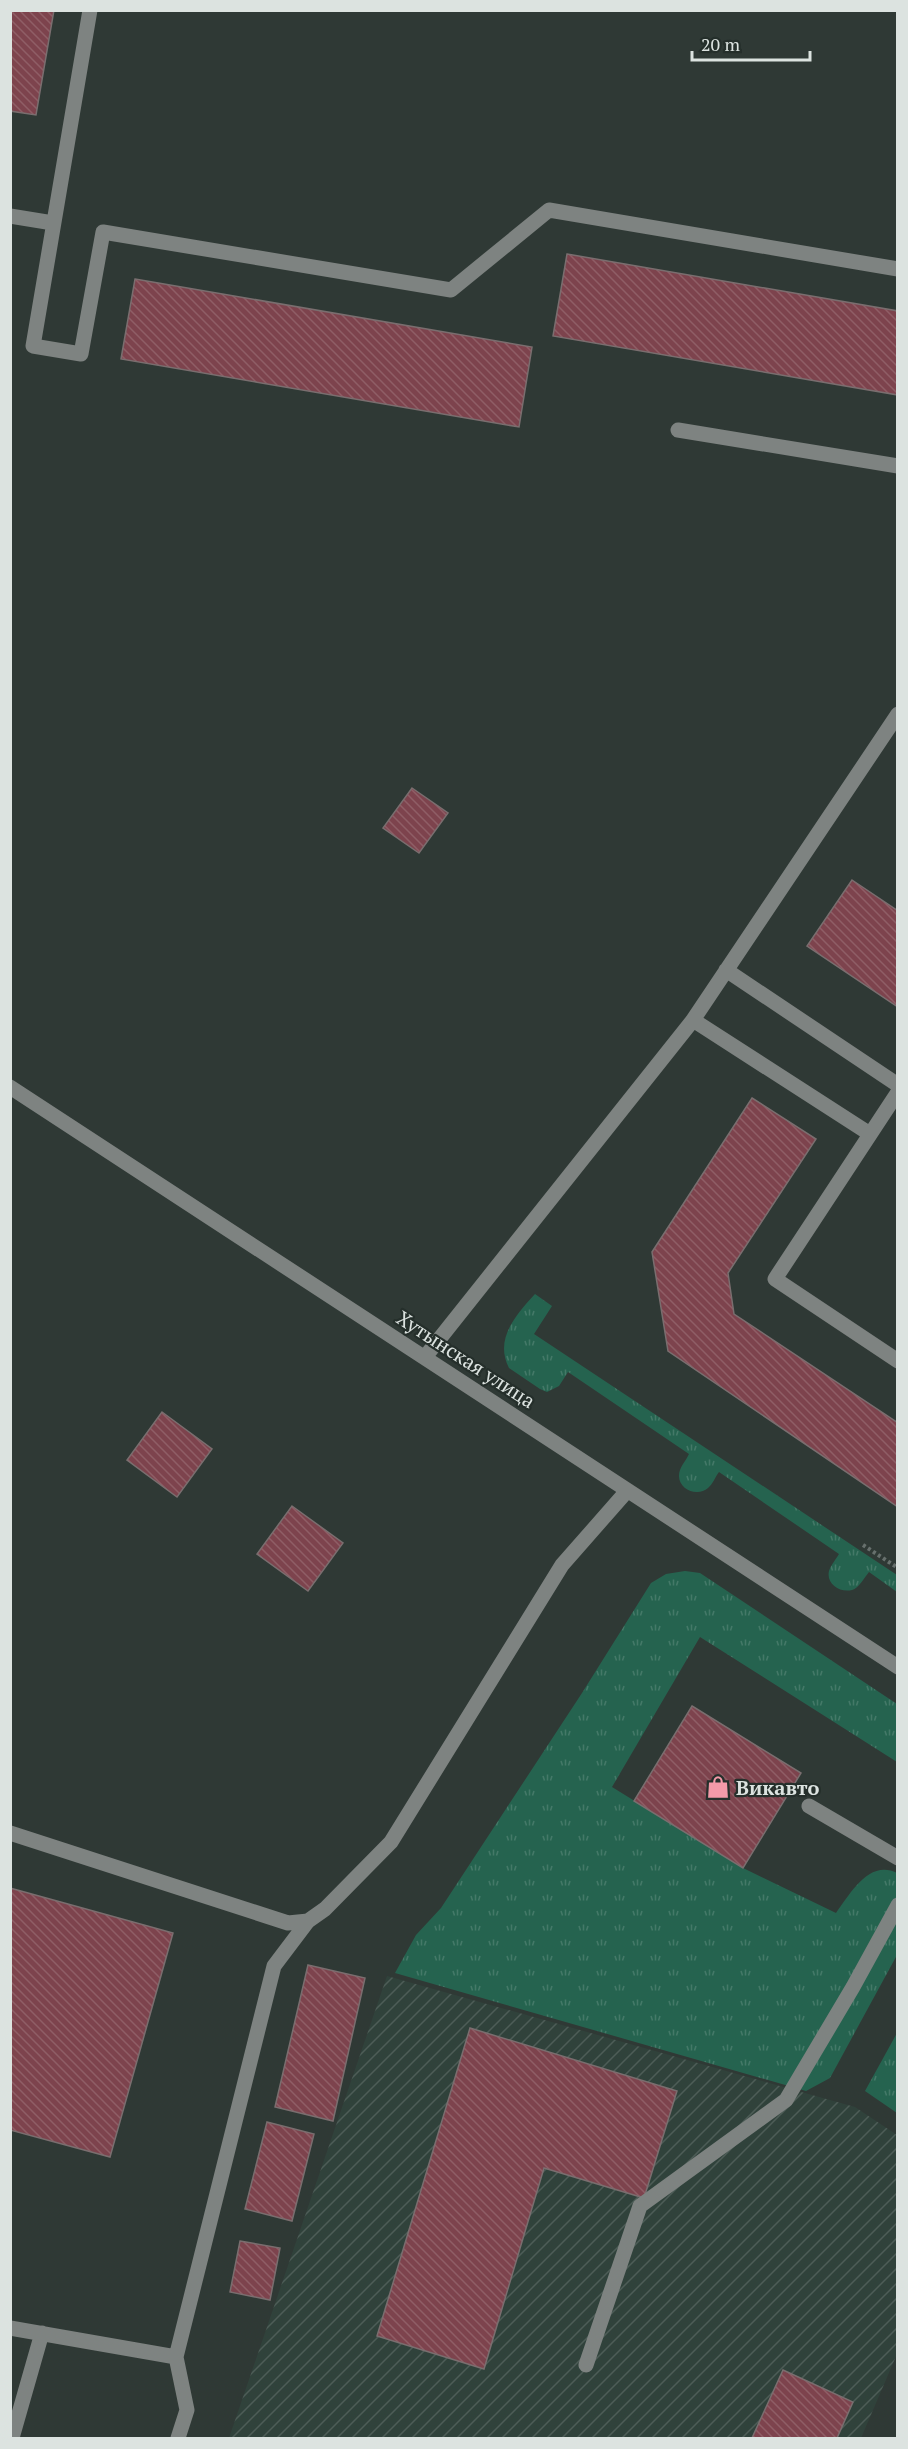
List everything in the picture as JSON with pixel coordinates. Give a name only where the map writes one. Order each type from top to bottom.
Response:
[{"type":"street","points":[[90,10],[33,346],[81,354],[103,232],[451,290],[549,210],[897,269]]},
{"type":"street","points":[[10,216],[53,223]]},
{"type":"street","points":[[678,430],[897,466]]},
{"type":"street","points":[[425,1357],[693,1020],[897,714]]},
{"type":"street","points":[[726,970],[897,1085]]},
{"type":"street","points":[[693,1020],[870,1134]]},
{"type":"street","name":"Хутынская улица","points":[[10,1087],[897,1667]]},
{"type":"street","points":[[897,1092],[775,1279],[897,1361]]},
{"type":"street","points":[[178,2439],[187,2409],[176,2357],[273,1966],[308,1921],[325,1909],[391,1842],[562,1565],[627,1491]]},
{"type":"street","points":[[809,1806],[897,1858]]},
{"type":"street","points":[[10,1833],[288,1923],[308,1921]]},
{"type":"street","points":[[586,2364],[640,2206],[786,2100],[853,1987],[897,1905]]},
{"type":"street","points":[[10,2328],[176,2357]]},
{"type":"street","points":[[12,2439],[42,2333]]},
{"type":"path","points":[[863,1545],[897,1568]]},
{"type":"shaded area","points":[[387,1976],[855,2107],[897,2135],[897,2354],[861,2438],[229,2438]]},
{"type":"green space","points":[[535,1294],[552,1306],[534,1334],[897,1575],[897,1592],[869,1572],[855,1589],[847,1591],[839,1589],[832,1584],[829,1571],[839,1554],[719,1472],[704,1491],[690,1491],[682,1485],[679,1476],[681,1467],[689,1454],[568,1372],[559,1386],[547,1392],[509,1368],[504,1347],[509,1328]]},
{"type":"green space","points":[[685,1571],[700,1573],[897,1704],[897,1762],[700,1637],[612,1787],[743,1868],[836,1913],[854,1888],[869,1874],[887,1870],[897,1873],[897,1955],[830,2078],[806,2091],[395,1973],[416,1935],[441,1908],[651,1583],[666,1574]]},
{"type":"green space","points":[[897,2033],[897,2113],[865,2091]]},
{"type":"building","points":[[10,10],[54,10],[36,115],[10,111]]},
{"type":"building","points":[[567,254],[898,311],[898,395],[553,336]]},
{"type":"building","points":[[135,279],[532,347],[519,427],[121,359]]},
{"type":"building","points":[[412,788],[448,813],[419,853],[383,828]]},
{"type":"building","points":[[852,880],[898,911],[898,1007],[807,946]]},
{"type":"building","points":[[752,1098],[816,1139],[728,1273],[734,1314],[898,1423],[898,1507],[668,1351],[652,1252]]},
{"type":"building","points":[[162,1412],[212,1449],[177,1497],[127,1460]]},
{"type":"building","points":[[292,1506],[343,1543],[308,1591],[257,1554]]},
{"type":"building","name":"Викавто","points":[[692,1706],[801,1773],[743,1868],[634,1801]]},
{"type":"building","points":[[10,1888],[173,1933],[110,2157],[10,2130]]},
{"type":"building","points":[[308,1965],[365,1978],[333,2121],[275,2107]]},
{"type":"building","points":[[470,2028],[677,2091],[644,2198],[544,2168],[484,2369],[377,2336]]},
{"type":"building","points":[[267,2122],[314,2134],[292,2221],[245,2209]]},
{"type":"building","points":[[240,2241],[280,2248],[270,2300],[230,2292]]},
{"type":"building","points":[[783,2370],[853,2402],[837,2438],[752,2438]]},
{"type":"place","name":"Викавто","points":[[718,1787]]}]
